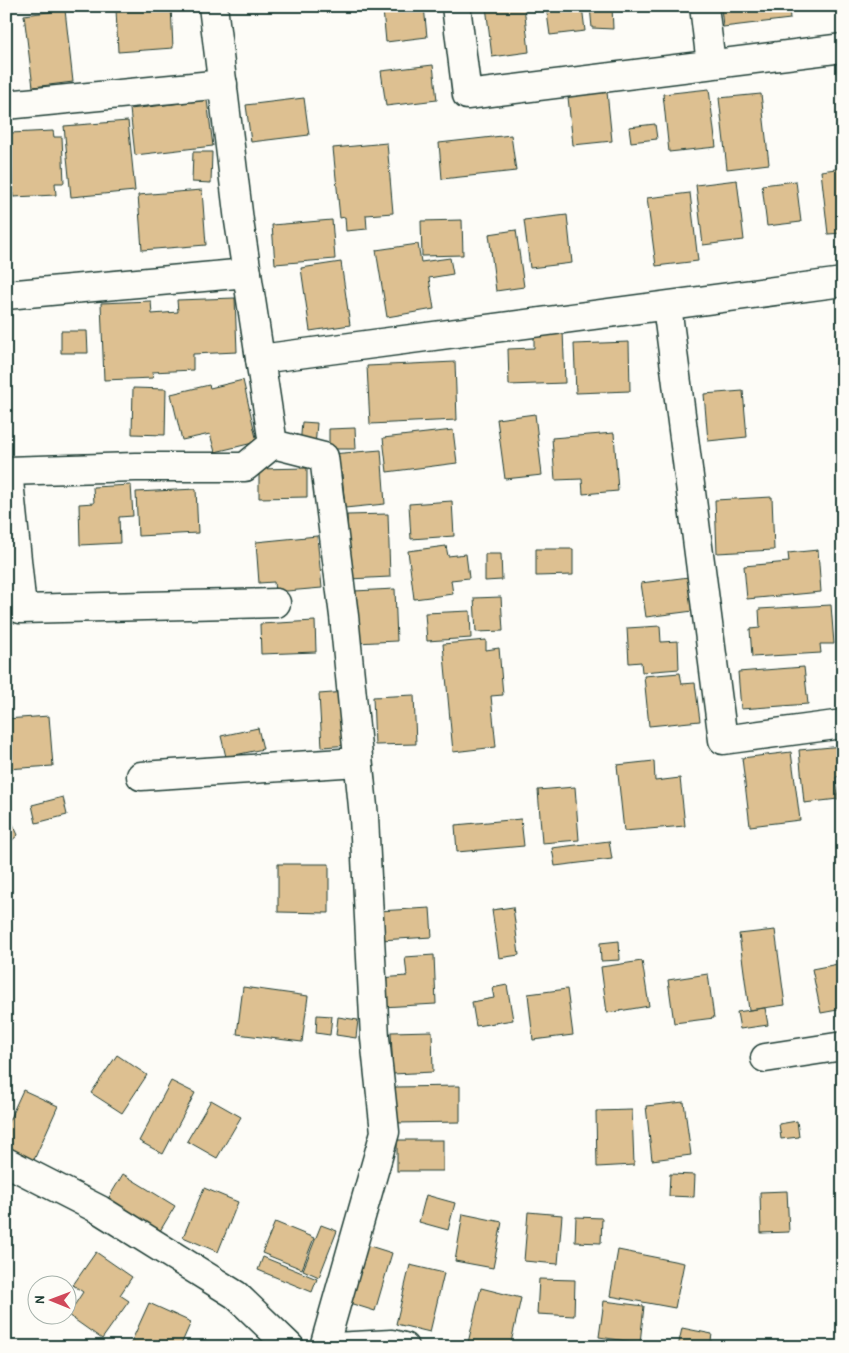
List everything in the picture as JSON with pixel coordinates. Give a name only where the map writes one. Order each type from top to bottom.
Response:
[{"type":"street","points":[[213,6],[239,221],[273,444]]},
{"type":"street","points":[[456,6],[468,95],[843,48]]},
{"type":"street","points":[[704,6],[711,64]]},
{"type":"street","points":[[6,105],[223,84]]},
{"type":"street","points":[[6,295],[247,273]]},
{"type":"street","points":[[260,359],[843,282]]},
{"type":"street","points":[[667,306],[723,740],[843,724]]},
{"type":"street","points":[[273,444],[245,467],[135,467],[7,471],[20,609],[276,603]]},
{"type":"street","points":[[273,444],[324,458],[344,616],[364,817],[375,1038],[385,1132],[324,1347]]},
{"type":"street","points":[[141,776],[358,762]]},
{"type":"street","points":[[765,1058],[843,1046]]},
{"type":"street","points":[[6,1162],[100,1210],[236,1295],[290,1347]]},
{"type":"street","points":[[334,1347],[392,1344],[404,1347]]},
{"type":"building","points":[[6,6],[57,6],[6,9]]},
{"type":"building","points":[[171,6],[173,48],[118,52],[116,9]]},
{"type":"building","points":[[424,6],[427,37],[386,42],[383,10]]},
{"type":"building","points":[[486,6],[524,6],[529,52],[492,57]]},
{"type":"building","points":[[546,6],[582,6],[585,31],[550,35]]},
{"type":"building","points":[[590,6],[612,6],[613,29],[592,28]]},
{"type":"building","points":[[721,6],[789,6],[790,19],[723,27]]},
{"type":"building","points":[[65,10],[73,82],[33,87],[24,15]]},
{"type":"building","points":[[433,65],[437,100],[386,106],[381,71]]},
{"type":"building","points":[[839,79],[843,79],[843,110],[841,110]]},
{"type":"building","points":[[709,89],[716,147],[669,152],[663,94]]},
{"type":"building","points":[[607,92],[612,141],[573,145],[568,97]]},
{"type":"building","points":[[761,94],[769,164],[727,169],[719,98]]},
{"type":"building","points":[[304,98],[309,135],[251,142],[246,105]]},
{"type":"building","points":[[207,100],[213,146],[135,155],[130,109]]},
{"type":"building","points":[[128,121],[135,191],[71,197],[64,126]]},
{"type":"building","points":[[655,124],[657,139],[631,142],[629,127]]},
{"type":"building","points":[[53,131],[54,137],[62,137],[64,183],[55,183],[56,195],[13,197],[10,133]]},
{"type":"building","points":[[511,135],[516,171],[442,179],[439,143]]},
{"type":"building","points":[[387,143],[393,213],[366,215],[367,229],[346,231],[345,217],[340,218],[333,148]]},
{"type":"building","points":[[193,152],[212,152],[211,183],[192,182]]},
{"type":"building","points":[[843,168],[843,233],[828,234],[821,171]]},
{"type":"building","points":[[737,180],[744,240],[703,245],[696,185]]},
{"type":"building","points":[[796,181],[801,222],[767,226],[762,185]]},
{"type":"building","points":[[202,190],[206,245],[142,250],[138,195]]},
{"type":"building","points":[[690,193],[698,261],[656,266],[647,198]]},
{"type":"building","points":[[567,215],[572,263],[530,268],[524,220]]},
{"type":"building","points":[[332,220],[335,259],[275,264],[272,225]]},
{"type":"building","points":[[462,220],[463,255],[422,256],[421,221]]},
{"type":"building","points":[[516,230],[524,287],[496,291],[489,234]]},
{"type":"building","points":[[418,244],[421,262],[450,258],[453,274],[429,278],[434,309],[387,317],[376,250]]},
{"type":"building","points":[[341,262],[350,325],[310,331],[301,268]]},
{"type":"building","points":[[235,298],[237,352],[193,354],[193,370],[152,372],[153,378],[104,380],[101,303],[151,301],[152,314],[178,312],[177,300]]},
{"type":"building","points":[[61,331],[87,331],[88,353],[61,353]]},
{"type":"building","points":[[563,331],[565,383],[509,385],[508,349],[534,348],[534,333]]},
{"type":"building","points":[[629,342],[630,391],[576,393],[574,344]]},
{"type":"building","points":[[455,362],[457,420],[370,424],[367,366]]},
{"type":"building","points":[[243,380],[257,442],[215,452],[210,434],[182,440],[171,394],[209,385],[210,388]]},
{"type":"building","points":[[133,388],[166,389],[165,435],[132,434]]},
{"type":"building","points":[[743,391],[747,437],[708,441],[704,394]]},
{"type":"building","points":[[535,414],[542,475],[505,479],[497,419]]},
{"type":"building","points":[[302,422],[317,423],[315,447],[300,446]]},
{"type":"building","points":[[355,428],[356,449],[329,449],[329,429]]},
{"type":"building","points":[[453,430],[457,463],[387,472],[383,438]]},
{"type":"building","points":[[614,433],[618,491],[583,494],[582,479],[555,480],[552,438]]},
{"type":"building","points":[[381,450],[385,504],[345,508],[342,474],[333,475],[331,454]]},
{"type":"building","points":[[307,468],[307,497],[259,498],[259,469]]},
{"type":"building","points":[[131,485],[133,516],[119,517],[120,543],[80,545],[79,504],[94,503],[93,487]]},
{"type":"building","points":[[196,489],[198,533],[138,536],[136,492]]},
{"type":"building","points":[[772,497],[774,550],[717,553],[715,500]]},
{"type":"building","points":[[452,501],[454,536],[411,539],[409,504]]},
{"type":"building","points":[[388,514],[390,577],[349,579],[347,515]]},
{"type":"building","points":[[317,536],[322,588],[275,592],[274,582],[259,583],[256,542]]},
{"type":"building","points":[[446,546],[448,556],[466,554],[469,578],[451,580],[453,594],[414,599],[408,551]]},
{"type":"building","points":[[536,549],[573,549],[573,575],[536,576]]},
{"type":"building","points":[[818,550],[821,592],[747,599],[744,566],[789,562],[788,553]]},
{"type":"building","points":[[485,554],[501,554],[502,580],[485,581]]},
{"type":"building","points":[[689,577],[693,611],[646,617],[641,583]]},
{"type":"building","points":[[395,589],[397,641],[356,643],[354,591]]},
{"type":"building","points":[[501,597],[503,631],[476,632],[474,598]]},
{"type":"building","points":[[831,605],[834,644],[820,644],[821,653],[752,657],[750,629],[760,628],[759,609]]},
{"type":"building","points":[[470,611],[471,638],[427,641],[425,613]]},
{"type":"building","points":[[315,621],[316,652],[261,654],[260,624]]},
{"type":"building","points":[[660,626],[661,642],[678,641],[679,669],[642,672],[641,662],[629,663],[627,628]]},
{"type":"building","points":[[486,640],[486,650],[499,648],[503,695],[491,696],[496,747],[453,752],[443,644]]},
{"type":"building","points":[[804,667],[808,704],[741,709],[738,672]]},
{"type":"building","points":[[680,673],[682,684],[695,683],[700,721],[649,726],[644,676]]},
{"type":"building","points":[[346,692],[350,745],[322,747],[319,694]]},
{"type":"building","points":[[414,695],[416,744],[375,745],[373,697]]},
{"type":"building","points":[[49,716],[53,766],[6,769],[6,719]]},
{"type":"building","points":[[258,728],[263,749],[226,757],[221,736]]},
{"type":"building","points":[[843,746],[843,776],[836,777],[838,799],[804,803],[799,750]]},
{"type":"building","points":[[791,752],[800,820],[750,826],[742,758]]},
{"type":"building","points":[[654,761],[655,781],[680,778],[685,826],[624,831],[617,765]]},
{"type":"building","points":[[575,787],[579,840],[542,843],[538,790]]},
{"type":"building","points":[[63,797],[67,815],[36,823],[32,805]]},
{"type":"building","points":[[6,809],[18,835],[9,843],[6,836]]},
{"type":"building","points":[[521,819],[524,846],[457,852],[455,825]]},
{"type":"building","points":[[609,841],[612,859],[555,866],[552,848]]},
{"type":"building","points":[[278,864],[329,864],[329,913],[278,912]]},
{"type":"building","points":[[513,907],[519,955],[499,958],[492,910]]},
{"type":"building","points":[[430,908],[432,937],[380,940],[378,911]]},
{"type":"building","points":[[775,930],[785,1005],[749,1010],[739,934]]},
{"type":"building","points":[[619,941],[620,960],[601,961],[600,943]]},
{"type":"building","points":[[434,955],[436,1004],[382,1007],[380,978],[407,976],[405,957]]},
{"type":"building","points":[[642,961],[649,1006],[607,1013],[601,967]]},
{"type":"building","points":[[843,963],[843,1009],[821,1013],[812,969]]},
{"type":"building","points":[[708,974],[714,1018],[674,1023],[668,980]]},
{"type":"building","points":[[507,985],[513,1020],[476,1026],[472,1002],[494,998],[492,988]]},
{"type":"building","points":[[243,987],[308,996],[302,1042],[237,1034]]},
{"type":"building","points":[[567,989],[573,1035],[533,1040],[528,994]]},
{"type":"building","points":[[765,1008],[768,1025],[740,1029],[737,1012]]},
{"type":"building","points":[[317,1015],[332,1016],[330,1035],[316,1033]]},
{"type":"building","points":[[338,1017],[358,1020],[356,1038],[336,1035]]},
{"type":"building","points":[[432,1031],[433,1072],[393,1074],[391,1032]]},
{"type":"building","points":[[117,1055],[147,1075],[122,1113],[91,1093]]},
{"type":"building","points":[[839,1060],[843,1060],[843,1087]]},
{"type":"building","points":[[171,1081],[195,1093],[163,1154],[139,1141]]},
{"type":"building","points":[[460,1086],[460,1122],[396,1123],[395,1087]]},
{"type":"building","points":[[23,1090],[58,1106],[33,1162],[6,1150],[6,1127]]},
{"type":"building","points":[[211,1100],[241,1117],[217,1158],[187,1141]]},
{"type":"building","points":[[684,1102],[691,1155],[652,1160],[646,1106]]},
{"type":"building","points":[[632,1110],[634,1165],[597,1167],[596,1111]]},
{"type":"building","points":[[797,1121],[799,1137],[781,1139],[779,1124]]},
{"type":"building","points":[[397,1140],[443,1140],[443,1171],[397,1171]]},
{"type":"building","points":[[123,1174],[175,1206],[160,1231],[108,1199]]},
{"type":"building","points":[[670,1174],[695,1175],[694,1197],[669,1196]]},
{"type":"building","points":[[204,1188],[238,1202],[218,1252],[183,1237]]},
{"type":"building","points":[[787,1191],[789,1232],[761,1233],[760,1192]]},
{"type":"building","points":[[426,1195],[455,1203],[448,1230],[419,1222]]},
{"type":"building","points":[[528,1212],[562,1215],[558,1264],[524,1261]]},
{"type":"building","points":[[463,1214],[502,1222],[493,1268],[455,1261]]},
{"type":"building","points":[[576,1217],[602,1218],[601,1243],[575,1242]]},
{"type":"building","points":[[275,1222],[314,1238],[302,1269],[262,1253]]},
{"type":"building","points":[[321,1225],[337,1231],[319,1277],[303,1270]]},
{"type":"building","points":[[360,1243],[392,1253],[375,1311],[343,1301]]},
{"type":"building","points":[[618,1250],[684,1263],[675,1308],[610,1296]]},
{"type":"building","points":[[96,1252],[132,1277],[120,1295],[129,1301],[102,1339],[78,1322],[78,1300],[83,1292],[78,1288],[78,1278]]},
{"type":"building","points":[[263,1257],[317,1279],[312,1292],[258,1270]]},
{"type":"building","points":[[410,1265],[444,1273],[430,1332],[396,1324]]},
{"type":"building","points":[[539,1279],[575,1280],[574,1316],[537,1314]]},
{"type":"building","points":[[481,1288],[521,1298],[510,1347],[467,1347]]},
{"type":"building","points":[[604,1301],[644,1306],[640,1343],[599,1337]]},
{"type":"building","points":[[149,1303],[191,1322],[180,1347],[129,1347]]},
{"type":"building","points":[[682,1328],[712,1334],[710,1347],[678,1347]]}]
